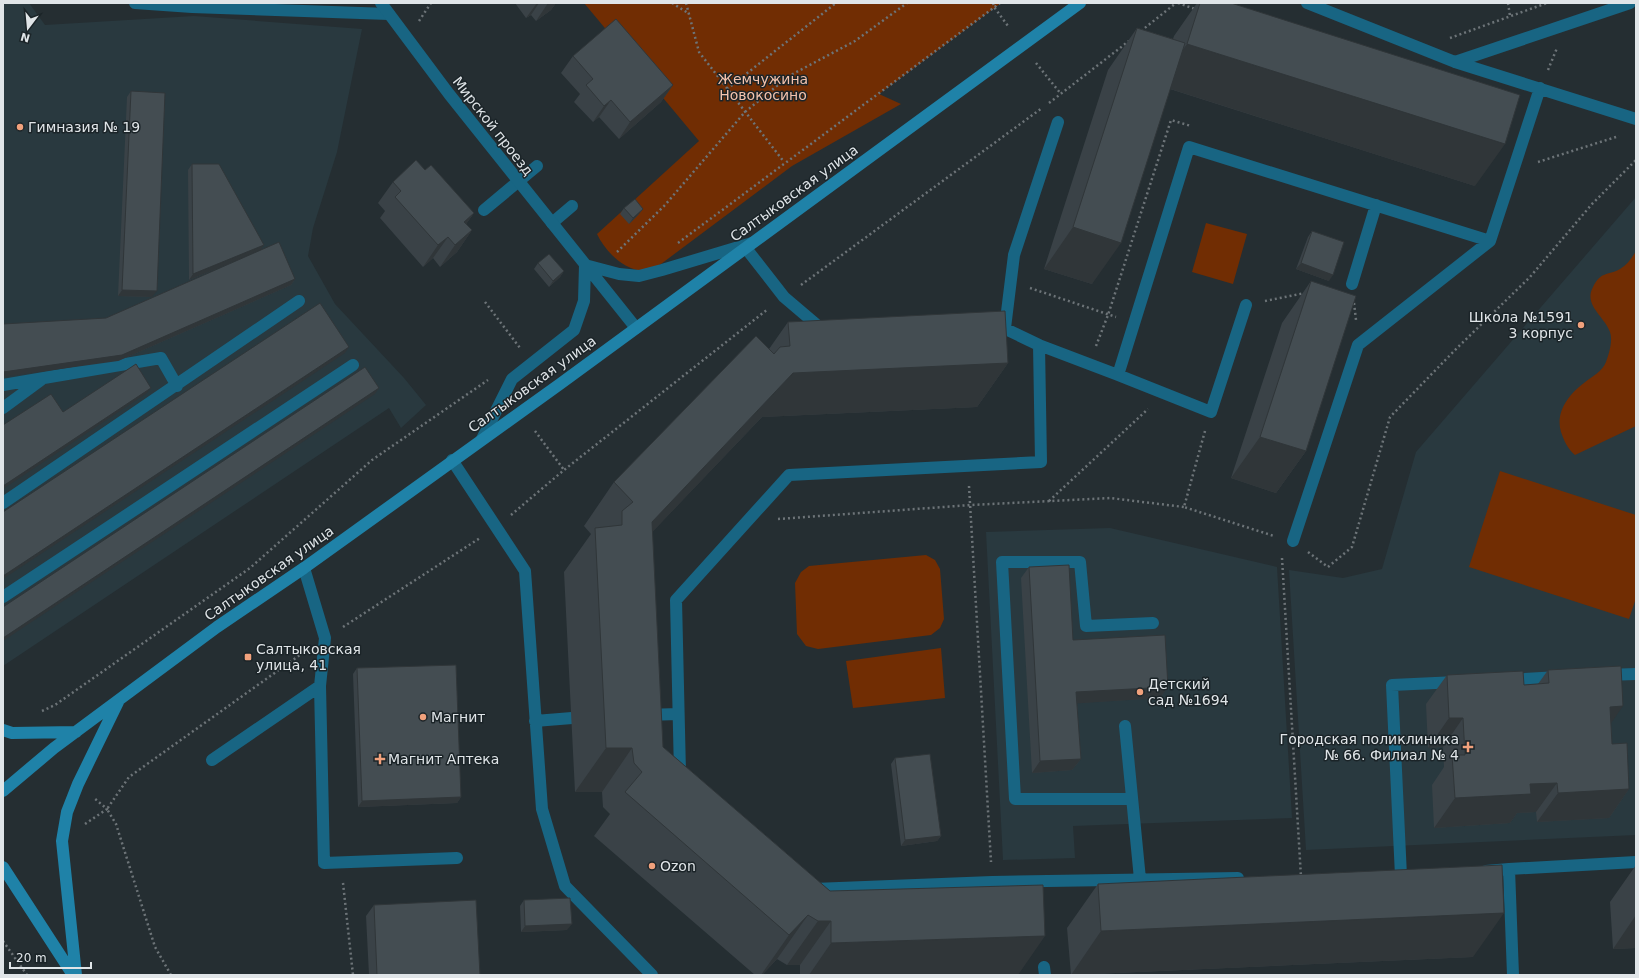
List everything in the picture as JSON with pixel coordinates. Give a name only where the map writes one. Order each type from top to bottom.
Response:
[{"type":"street","points":[[135,3],[389,14]]},
{"type":"street","name":"Мирской проезд","points":[[381,3],[449,94],[636,328]]},
{"type":"street","name":"Салтыковская улица","points":[[3,791],[76,732],[217,627],[304,568],[636,328],[1080,3]]},
{"type":"street","points":[[1307,3],[1455,62],[1636,119]]},
{"type":"street","points":[[1455,62],[1630,3]]},
{"type":"street","points":[[1293,541],[1358,345],[1490,241],[1540,88]]},
{"type":"street","points":[[1005,328],[1014,255],[1058,122]]},
{"type":"street","points":[[1118,375],[1189,147],[1490,241]]},
{"type":"street","points":[[484,210],[537,166]]},
{"type":"street","points":[[1352,284],[1376,205]]},
{"type":"street","points":[[552,223],[572,206]]},
{"type":"street","points":[[482,439],[512,379],[574,330],[584,301],[585,265],[619,274],[638,276],[749,245],[784,297],[825,332],[833,331]]},
{"type":"street","points":[[3,503],[177,386],[299,301]]},
{"type":"street","points":[[980,320],[987,320],[1039,345],[1211,412],[1246,305]]},
{"type":"street","points":[[691,783],[680,773],[676,600],[789,475],[1041,462],[1039,345]]},
{"type":"street","points":[[3,385],[161,358],[177,386]]},
{"type":"street","points":[[3,597],[353,365]]},
{"type":"street","points":[[3,408],[43,378]]},
{"type":"street","points":[[452,460],[525,571],[542,809],[565,886],[652,975]]},
{"type":"street","points":[[1132,799],[1015,799],[1002,562],[1080,562],[1086,626],[1153,623]]},
{"type":"street","points":[[304,568],[325,638],[320,686],[324,863],[457,858]]},
{"type":"street","points":[[1597,676],[1636,674]]},
{"type":"street","points":[[1494,680],[1573,677]]},
{"type":"street","points":[[1386,876],[1405,876],[1392,685],[1471,682]]},
{"type":"street","points":[[212,760],[320,686]]},
{"type":"street","points":[[74,975],[62,841],[67,812],[78,784],[120,699]]},
{"type":"street","points":[[636,716],[678,714]]},
{"type":"street","points":[[535,721],[572,718]]},
{"type":"street","points":[[1125,726],[1140,879]]},
{"type":"street","points":[[3,730],[12,733],[76,732]]},
{"type":"street","points":[[1478,871],[1636,862]]},
{"type":"street","points":[[3,867],[12,878],[74,975]]},
{"type":"street","points":[[1509,869],[1513,975]]},
{"type":"street","points":[[802,879],[814,889],[992,882],[1247,878]]},
{"type":"path","points":[[416,26],[431,3]]},
{"type":"path","points":[[672,3],[688,14]]},
{"type":"path","points":[[686,3],[699,52],[784,162]]},
{"type":"path","points":[[727,89],[836,3]]},
{"type":"path","points":[[611,256],[622,248],[665,205],[745,112],[789,76],[855,41],[907,3]]},
{"type":"path","points":[[993,3],[994,7],[1008,26]]},
{"type":"path","points":[[673,246],[784,162],[1000,3]]},
{"type":"path","points":[[1140,32],[1177,3],[1200,11]]},
{"type":"path","points":[[1508,3],[1510,16]]},
{"type":"path","points":[[1444,35],[1451,38],[1547,3]]},
{"type":"path","points":[[1540,88],[1567,24]]},
{"type":"path","points":[[80,828],[107,808],[129,777],[325,638],[496,527],[564,470],[784,297],[1061,94],[1134,37]]},
{"type":"path","points":[[1036,63],[1061,94]]},
{"type":"path","points":[[1090,364],[1108,315],[1171,120],[1194,127]]},
{"type":"path","points":[[1514,170],[1625,134]]},
{"type":"path","points":[[748,521],[971,505],[1110,498],[1184,507],[1293,541],[1328,567],[1352,547],[1390,417],[1457,348],[1530,277],[1592,204],[1636,160]]},
{"type":"path","points":[[1010,282],[1134,323]]},
{"type":"path","points":[[1352,284],[1358,345]]},
{"type":"path","points":[[1246,305],[1306,293]]},
{"type":"path","points":[[486,302],[521,349]]},
{"type":"path","points":[[39,713],[55,705],[250,568],[372,460],[490,378]]},
{"type":"path","points":[[1049,501],[1165,394]]},
{"type":"path","points":[[1184,507],[1211,412]]},
{"type":"path","points":[[535,431],[564,470]]},
{"type":"path","points":[[968,465],[992,882]]},
{"type":"path","points":[[1281,538],[1301,877]]},
{"type":"path","points":[[92,795],[107,808],[116,824],[155,947],[172,975]]},
{"type":"path","points":[[3,941],[27,975]]},
{"type":"shaded area","points":[[3,3],[29,3],[45,25],[194,16],[362,29],[337,152],[313,228],[308,256],[335,304],[404,378],[426,405],[401,428],[389,408],[3,666]]},
{"type":"shaded area","points":[[1636,197],[1636,835],[1306,850],[1289,570],[1343,578],[1382,569],[1416,452]]},
{"type":"shaded area","name":"Детский сад №1694","points":[[1110,528],[1277,567],[1292,818],[1073,826],[1075,858],[1003,860],[986,532]]},
{"type":"green space","name":"Жемчужина Новокосино","points":[[584,3],[1001,3],[879,94],[901,104],[792,166],[661,264],[644,271],[636,270],[622,263],[610,253],[597,234],[699,141]]},
{"type":"green space","points":[[1206,223],[1247,234],[1233,284],[1192,272]]},
{"type":"green space","points":[[1636,251],[1636,426],[1575,455],[1563,439],[1560,417],[1565,404],[1573,392],[1599,371],[1604,365],[1611,343],[1610,332],[1593,305],[1591,293],[1599,278],[1623,267]]},
{"type":"green space","points":[[1500,471],[1636,515],[1636,598],[1629,619],[1469,567]]},
{"type":"green space","points":[[926,555],[935,560],[940,569],[944,619],[940,628],[931,635],[818,649],[806,646],[797,634],[795,583],[801,572],[809,566]]},
{"type":"green space","points":[[941,648],[945,698],[853,708],[846,661]]},
{"type":"building","points":[[1200,3],[1231,3],[1520,95],[1505,144],[1187,44]]},
{"type":"building","points":[[616,19],[673,85],[630,122],[611,100],[604,106],[586,85],[593,79],[573,56]]},
{"type":"building","points":[[1137,28],[1185,43],[1121,243],[1073,227]]},
{"type":"building","points":[[131,91],[165,93],[157,291],[122,290]]},
{"type":"building","points":[[416,160],[425,170],[431,165],[474,213],[464,222],[472,230],[455,245],[448,237],[438,245],[395,197],[401,191],[393,182]]},
{"type":"building","points":[[192,164],[219,164],[264,245],[193,274]]},
{"type":"building","points":[[635,199],[643,209],[633,218],[624,208]]},
{"type":"building","points":[[1312,231],[1344,242],[1333,275],[1301,263]]},
{"type":"building","points":[[279,242],[295,279],[122,355],[3,372],[3,324],[106,318]]},
{"type":"building","points":[[549,254],[564,271],[553,281],[538,263]]},
{"type":"building","points":[[1311,281],[1356,296],[1306,451],[1260,437]]},
{"type":"building","points":[[320,303],[349,347],[3,576],[3,512]]},
{"type":"building","points":[[1005,311],[1008,363],[793,373],[652,522],[663,747],[830,891],[1043,885],[1045,936],[831,943],[831,921],[818,921],[808,915],[789,935],[625,792],[642,772],[634,763],[632,748],[606,748],[595,528],[622,525],[622,511],[633,502],[614,482],[756,336],[774,354],[780,347],[790,346],[788,322]]},
{"type":"building","points":[[136,364],[151,388],[3,486],[3,425],[51,394],[63,412]]},
{"type":"building","points":[[365,367],[379,388],[3,638],[3,607]]},
{"type":"building","points":[[1069,565],[1073,640],[1165,635],[1168,687],[1076,692],[1081,759],[1040,761],[1029,567]]},
{"type":"building","points":[[456,665],[461,797],[362,801],[357,668]]},
{"type":"building","points":[[1621,666],[1623,706],[1610,707],[1612,744],[1627,743],[1629,789],[1558,793],[1557,783],[1530,784],[1531,794],[1455,798],[1452,755],[1465,755],[1463,718],[1449,718],[1447,675],[1523,671],[1524,685],[1549,683],[1548,670]]},
{"type":"building","points":[[930,754],[941,836],[905,840],[895,758]]},
{"type":"building","points":[[1502,865],[1504,913],[1101,931],[1098,884]]},
{"type":"building","points":[[570,898],[572,924],[525,926],[524,900]]},
{"type":"building","points":[[476,900],[480,975],[377,975],[374,905]]},
{"type":"place","name":"Гимназия № 19","points":[[20,127]]},
{"type":"place","name":"Школа №1591 3 корпус","points":[[1581,325]]},
{"type":"place","name":"Салтыковская улица, 41","points":[[248,657]]},
{"type":"place","name":"Детский сад №1694","points":[[1140,692]]},
{"type":"place","name":"Магнит","points":[[423,717]]},
{"type":"place","name":"Городская поликлиника № 66. Филиал № 4","points":[[1468,747]]},
{"type":"place","name":"Магнит Аптека","points":[[380,759]]},
{"type":"place","name":"Ozon","points":[[652,866]]}]
